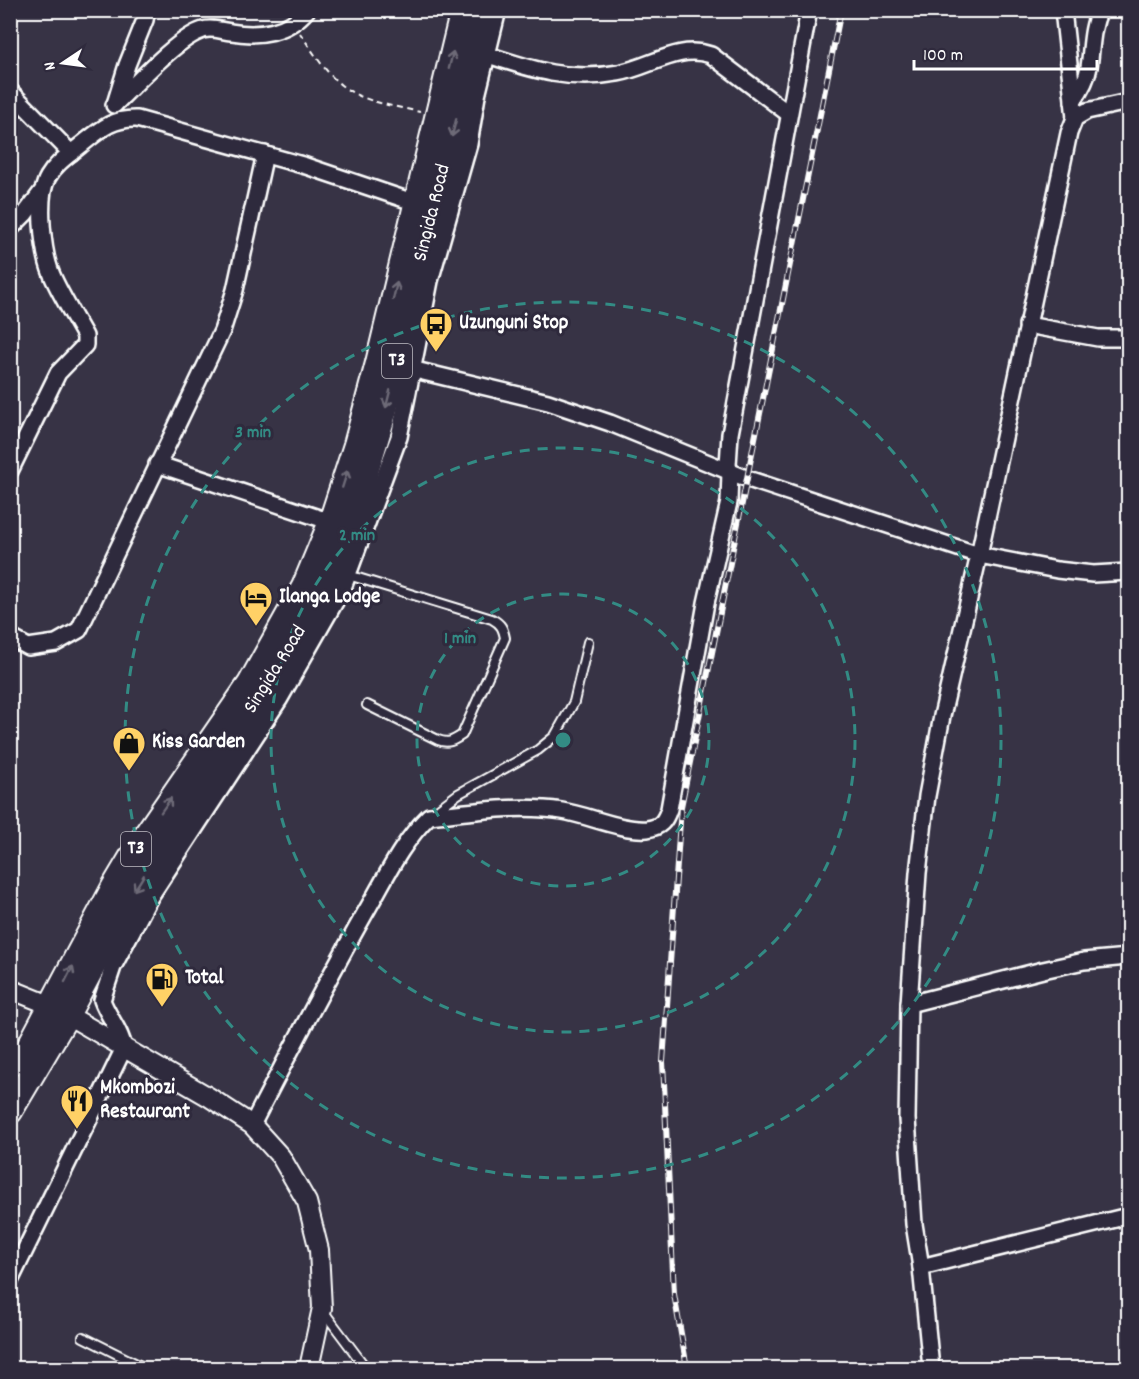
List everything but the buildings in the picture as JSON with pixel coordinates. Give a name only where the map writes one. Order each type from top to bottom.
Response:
[{"type":"highway","name":"Singida Road","points":[[10,1111],[60,1010],[114,887],[139,844],[250,684],[304,586],[332,522],[378,363],[463,10]]},
{"type":"highway","name":"Singida Road","points":[[10,1080],[60,1010],[340,573],[357,501],[384,413],[484,10]]},
{"type":"street","points":[[106,126],[147,10]]},
{"type":"street","points":[[114,105],[171,51],[203,30],[211,29],[249,36],[261,35],[280,29],[301,18],[307,10]]},
{"type":"street","points":[[10,1281],[124,1048],[122,1035],[110,1018],[102,1000],[113,968],[150,897],[306,656],[343,588],[340,573],[399,437],[430,281],[469,144],[477,96],[498,10]]},
{"type":"street","points":[[252,1125],[323,987],[390,870],[418,827],[429,816],[536,808],[562,811],[639,829],[659,826],[665,820],[669,809],[706,603],[729,502],[730,434],[809,10]]},
{"type":"street","points":[[931,1368],[910,1177],[907,1065],[918,873],[927,796],[942,716],[979,555],[1069,133],[1075,118],[1063,10]]},
{"type":"street","points":[[1073,101],[1080,92],[1089,69],[1092,39],[1100,10]]},
{"type":"street","points":[[488,55],[544,73],[563,76],[618,73],[684,52],[700,52],[711,55],[789,114]]},
{"type":"street","points":[[10,91],[71,153]]},
{"type":"street","points":[[1075,118],[1087,111],[1128,102]]},
{"type":"street","points":[[10,471],[58,373],[86,345],[85,336],[51,274],[42,223],[46,179],[55,167],[106,126],[121,119],[137,119],[265,154],[416,203]]},
{"type":"street","points":[[10,637],[28,646],[56,643],[79,630],[97,596],[157,464],[222,331],[235,290],[265,154]]},
{"type":"street","points":[[10,230],[44,188]]},
{"type":"street","points":[[1028,325],[1098,338],[1128,338]]},
{"type":"street","points":[[411,369],[548,402],[621,427],[730,472],[979,555],[1057,570],[1093,574],[1128,572]]},
{"type":"street","points":[[157,464],[332,522]]},
{"type":"street","points":[[909,1004],[1053,967],[1084,961],[1128,957]]},
{"type":"street","points":[[10,989],[60,1010],[208,1097],[252,1125],[281,1157],[308,1202],[319,1250],[322,1308],[309,1368]]},
{"type":"street","points":[[921,1267],[1128,1216]]},
{"type":"lane","points":[[340,573],[492,619],[500,623],[504,629],[505,638],[462,735],[453,741],[446,743],[438,740],[367,705]]},
{"type":"lane","points":[[429,816],[458,794],[538,750],[555,736],[574,702],[588,642]]},
{"type":"lane","points":[[322,1308],[366,1368]]},
{"type":"lane","points":[[83,1337],[145,1368]]},
{"type":"path","points":[[292,22],[315,55],[341,85],[379,102],[437,117]]},
{"type":"railway","points":[[687,1368],[674,1294],[663,1062],[681,807],[841,10]]},
{"type":"place","name":"Uzunguni Stop","points":[[436,353]]},
{"type":"place","name":"Ilanga Lodge","points":[[256,627]]},
{"type":"place","name":"Kiss Garden","points":[[129,772]]},
{"type":"place","name":"Total","points":[[162,1008]]},
{"type":"place","name":"Mkombozi Restaurant","points":[[77,1130]]}]
